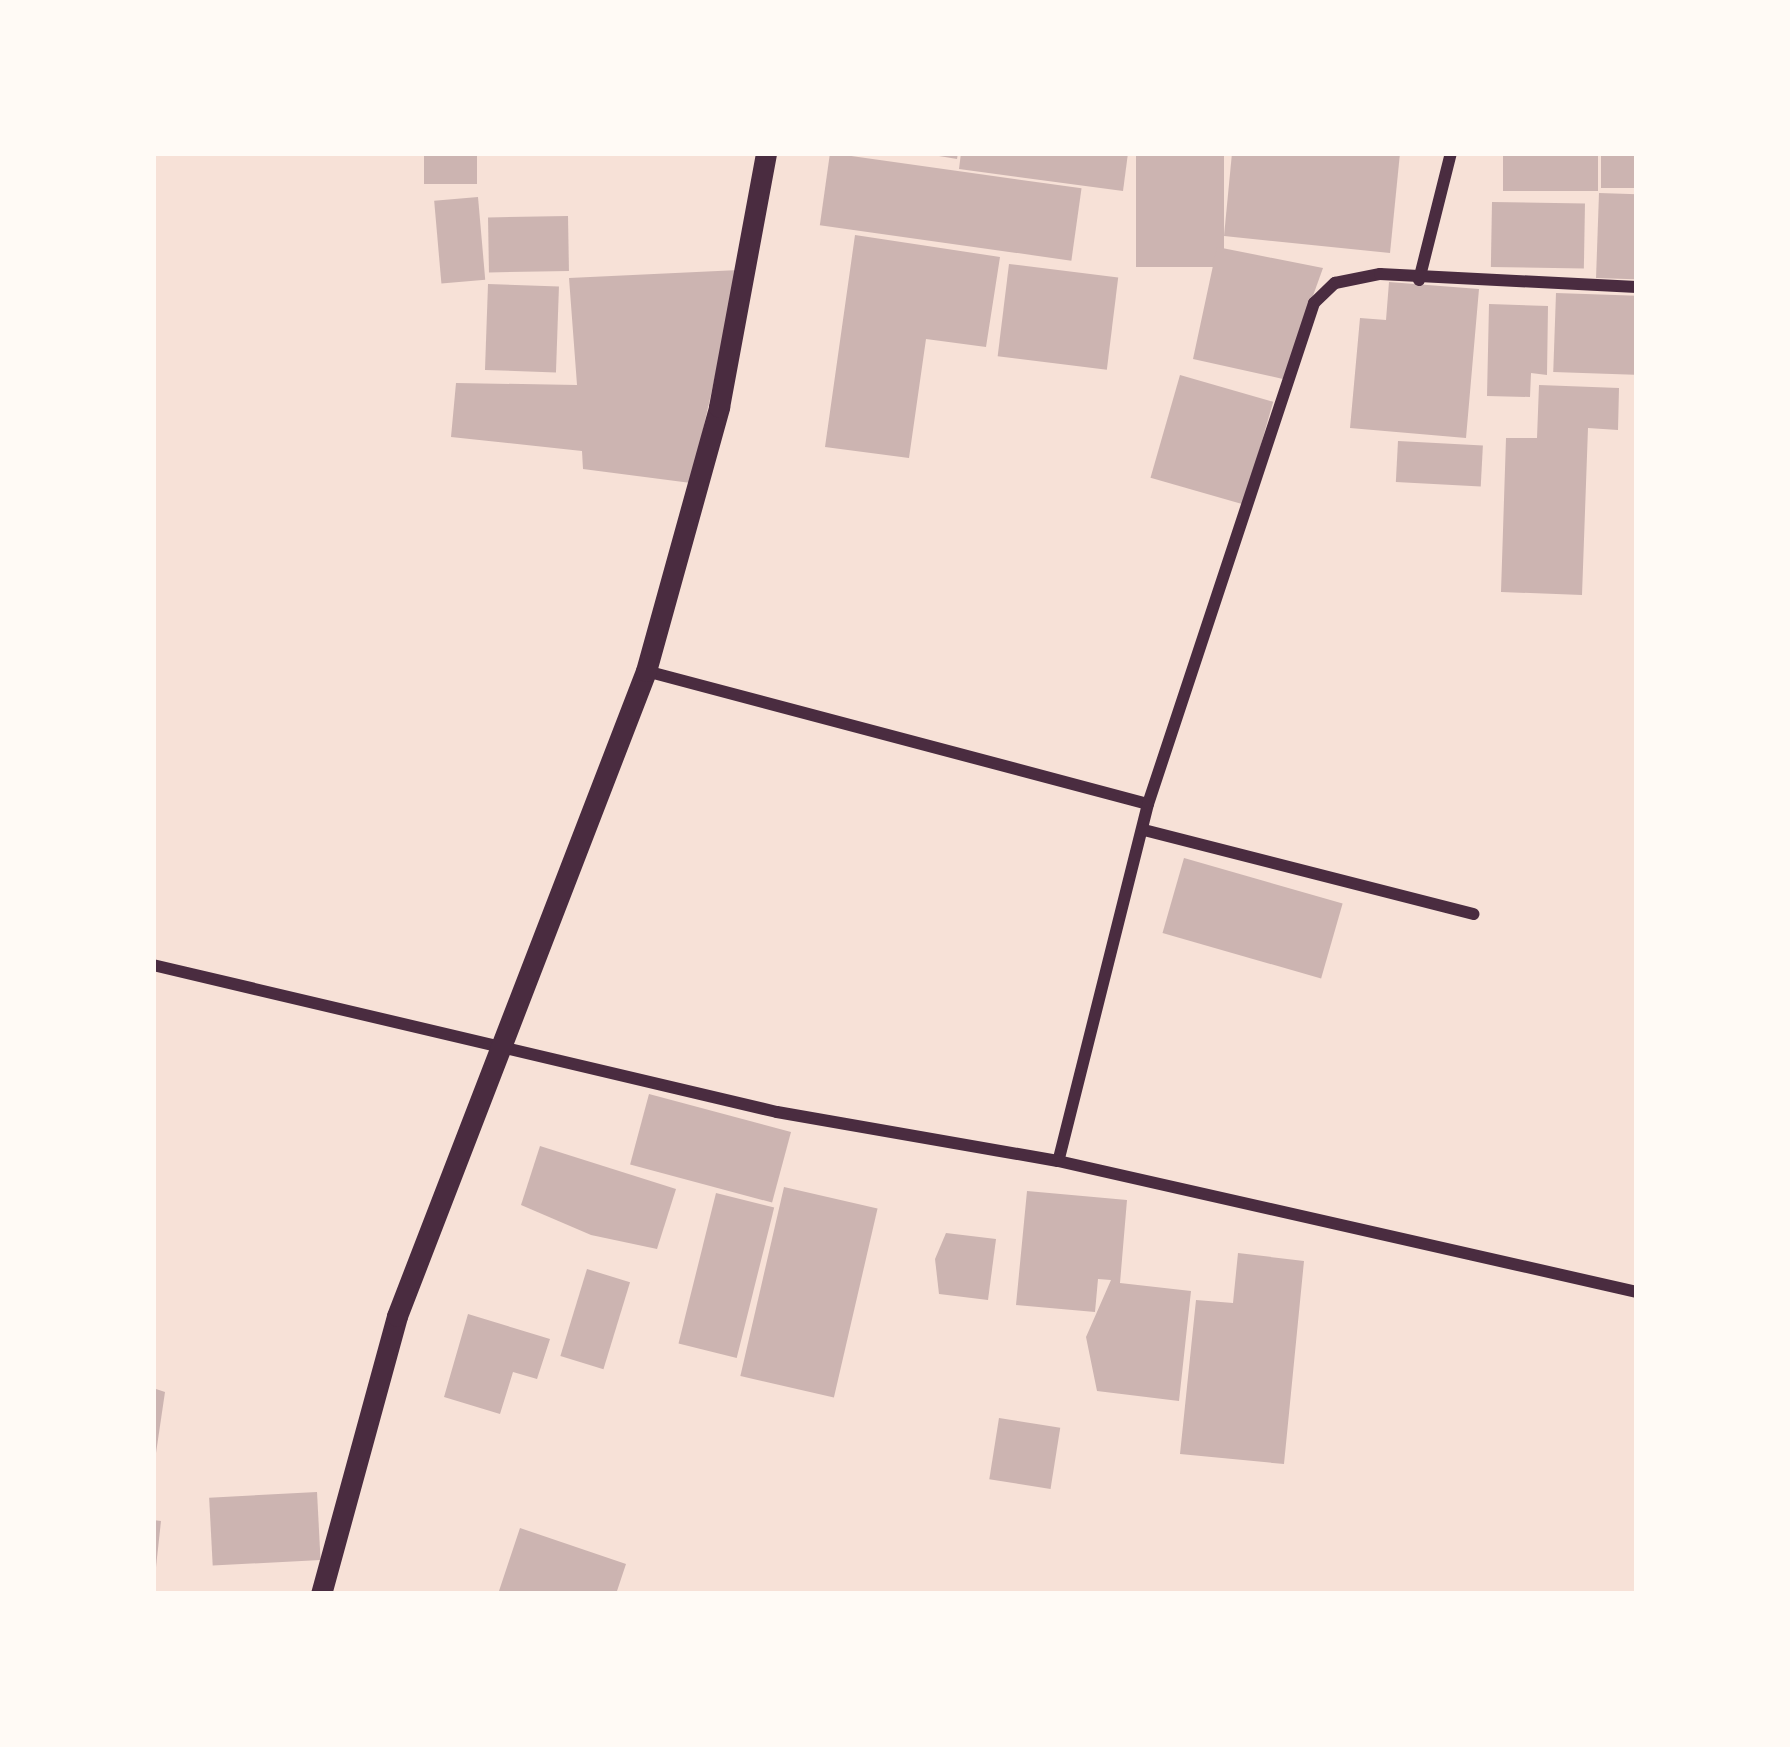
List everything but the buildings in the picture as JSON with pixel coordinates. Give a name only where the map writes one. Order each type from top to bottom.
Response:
[{"type":"street","points":[[320,1594],[397,1316],[507,1046],[646,671],[718,407],[766,153]]},
{"type":"street","points":[[1419,280],[1450,153]]},
{"type":"street","points":[[1058,1161],[1148,804],[1314,303],[1335,283],[1380,274],[1419,280],[1637,287]]},
{"type":"street","points":[[646,671],[1148,804]]},
{"type":"street","points":[[1144,830],[1473,914]]},
{"type":"street","points":[[153,964],[777,1112],[1058,1161],[1637,1292]]}]
